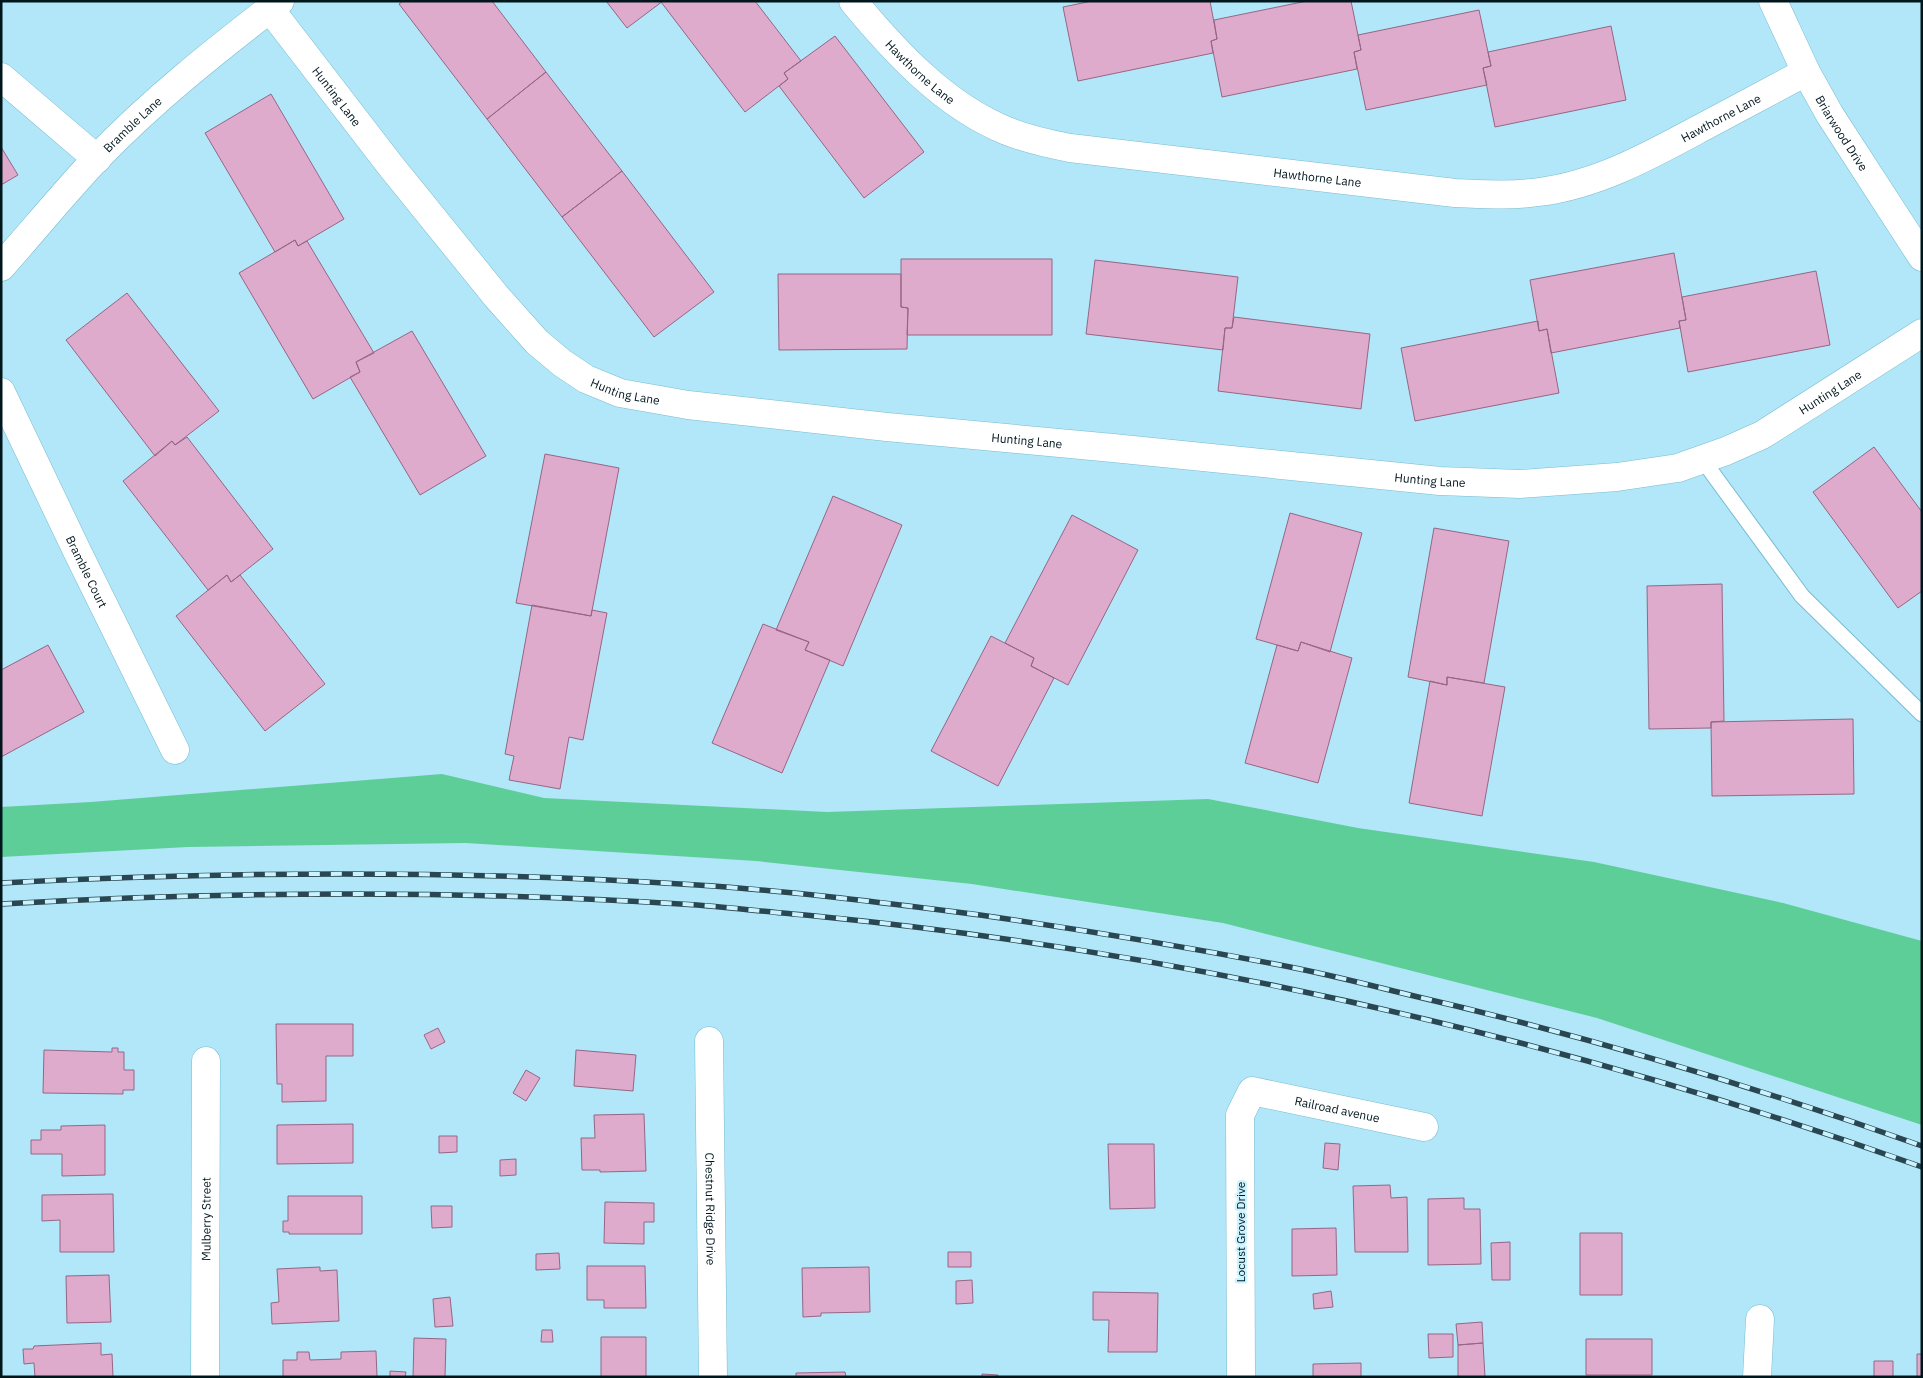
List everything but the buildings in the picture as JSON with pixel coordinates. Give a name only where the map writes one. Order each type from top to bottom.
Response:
[{"type":"street","name":"Hawthorne Lane","points":[[853,1],[911,65],[945,94],[976,115],[1006,131],[1040,142],[1070,148],[1455,193],[1510,194],[1540,192],[1607,174],[1660,150],[1806,72]]},
{"type":"street","name":"Briarwood Drive","points":[[1773,1],[1806,72],[1875,186],[1922,257]]},
{"type":"street","name":"Bramble Lane","points":[[1,267],[97,159],[128,128],[203,60],[275,5]]},
{"type":"street","name":"Hunting Lane","points":[[275,5],[390,165],[496,296],[537,342],[562,363],[586,379],[620,393],[688,405],[877,426],[1440,481],[1520,484],[1617,477],[1678,468],[1702,459],[1762,435],[1922,333]]},
{"type":"street","points":[[1,76],[97,159]]},
{"type":"street","name":"Bramble Court","points":[[1,392],[175,750]]},
{"type":"street","name":"Chestnut Ridge Drive","points":[[709,1041],[713,1377]]},
{"type":"street","name":"Mulberry Street","points":[[205,1377],[206,1062]]},
{"type":"street","name":"Railroad avenue","points":[[1252,1091],[1424,1127]]},
{"type":"street","name":"Locust Grove Drive","points":[[1241,1377],[1240,1115],[1252,1091]]},
{"type":"street","points":[[1757,1377],[1760,1319]]},
{"type":"lane","points":[[1702,459],[1802,596],[1922,714]]},
{"type":"green space","points":[[442,774],[544,798],[827,812],[1208,799],[1358,828],[1594,862],[1783,903],[1922,941],[1922,1125],[1597,1018],[1377,962],[1223,923],[972,884],[756,861],[466,843],[188,847],[1,857],[1,807],[91,802]]},
{"type":"railway","points":[[1,883],[262,874],[523,877],[610,880],[733,888],[839,898],[980,915],[1135,939],[1336,977],[1607,1045],[1797,1103],[1922,1146]]},
{"type":"railway","points":[[1,904],[262,895],[349,894],[523,897],[712,906],[956,932],[1097,953],[1237,978],[1376,1008],[1514,1042],[1651,1079],[1787,1121],[1922,1167]]}]
